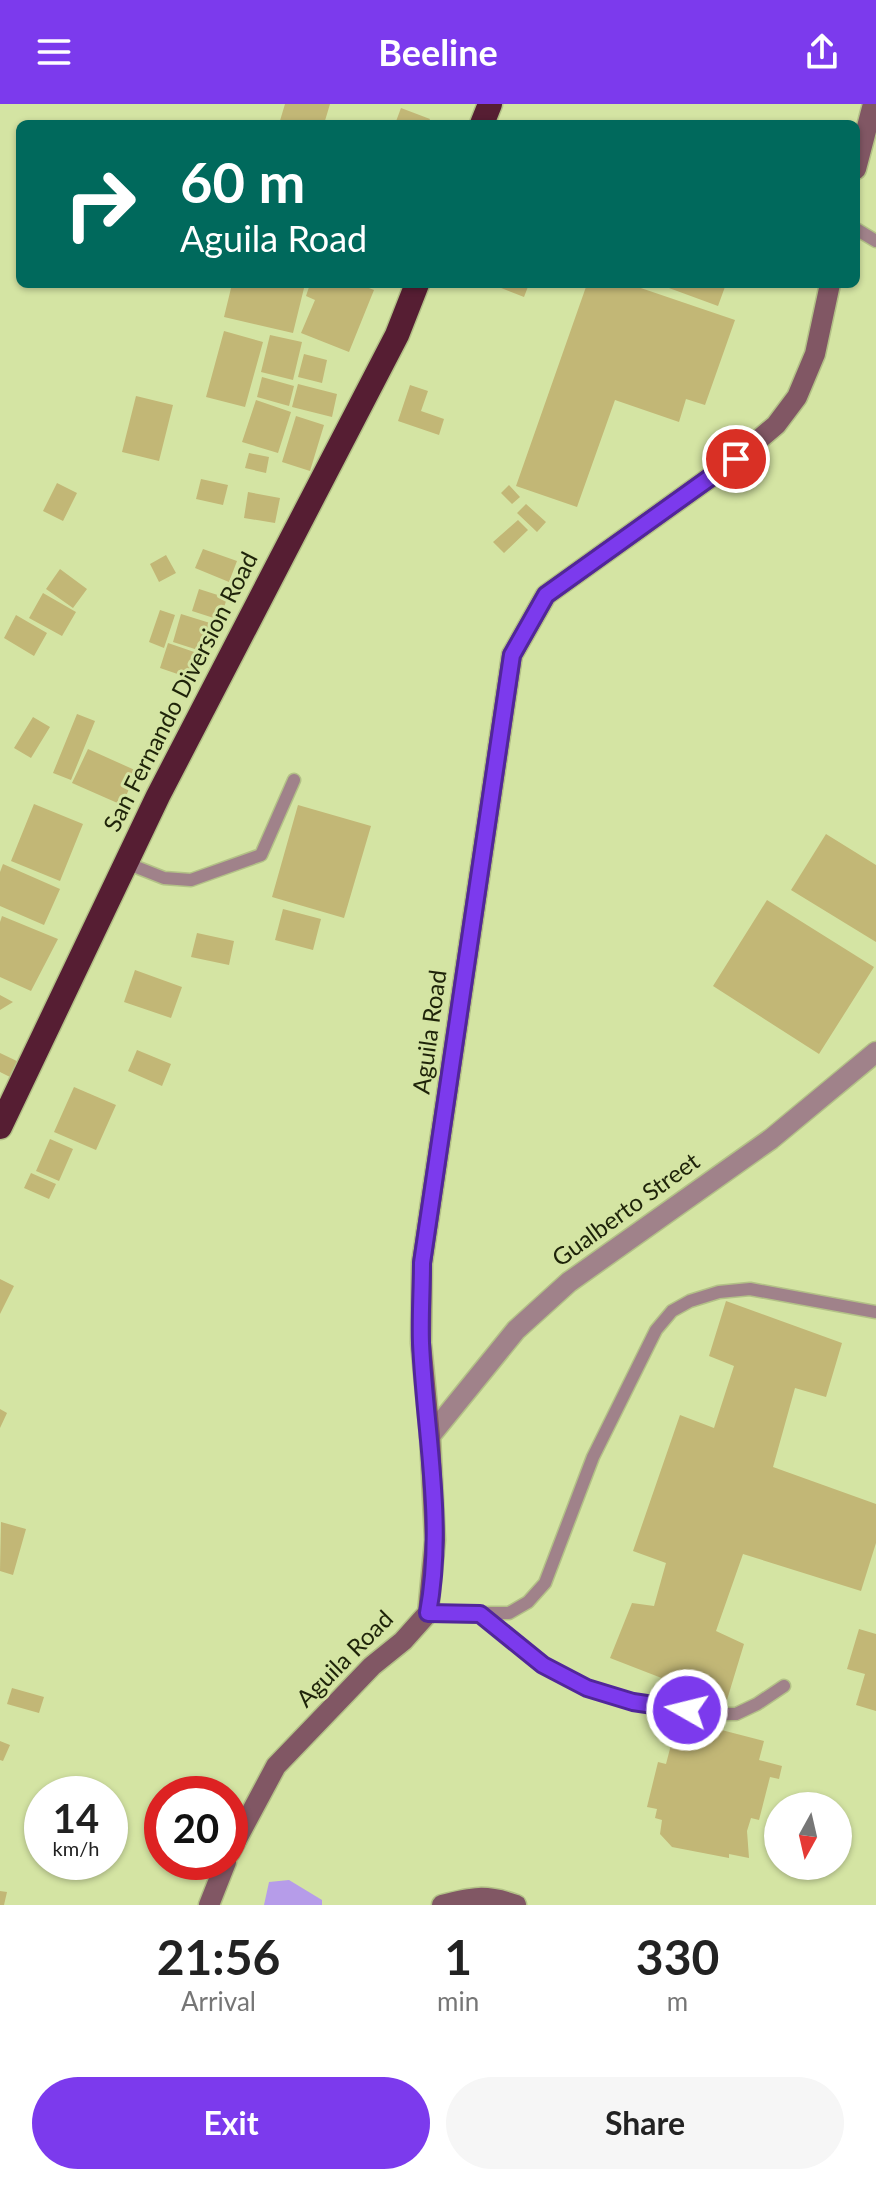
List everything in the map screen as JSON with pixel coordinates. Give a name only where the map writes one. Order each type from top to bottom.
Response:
[{"type":"highway","name":"San Fernando Diversion Road","points":[[0,1127],[126,863],[397,335],[415,288]]},
{"type":"street","points":[[860,154],[873,104]]},
{"type":"street","name":"Aguila Road","points":[[248,1815],[276,1766],[428,1613],[435,1540],[421,1343],[422,1263],[512,655],[546,595],[736,459],[776,425],[797,397],[815,354],[829,288]]},
{"type":"street","name":"Gualberto Street","points":[[430,1436],[516,1330],[569,1282],[771,1139],[876,1052]]},
{"type":"street","points":[[209,1905],[219,1880]]},
{"type":"street","points":[[442,1905],[471,1897],[492,1897],[516,1905]]},
{"type":"lane","points":[[126,863],[164,878],[191,880],[261,855],[294,780]]},
{"type":"lane","points":[[428,1613],[509,1613],[528,1602],[545,1583],[593,1457],[656,1330],[672,1311],[690,1301],[719,1292],[750,1289],[876,1312]]},
{"type":"lane","points":[[480,1614],[543,1665],[587,1688],[633,1702],[714,1714],[736,1714],[784,1686]]},
{"type":"shaded area","points":[[289,1880],[322,1900],[322,1905],[264,1905],[269,1882]]},
{"type":"building","points":[[285,104],[330,104],[325,120],[280,120]]},
{"type":"building","points":[[401,108],[430,119],[430,120],[396,120]]},
{"type":"building","points":[[231,288],[304,288],[293,333],[224,317]]},
{"type":"building","points":[[309,288],[374,290],[349,352],[301,333],[315,300],[306,296]]},
{"type":"building","points":[[501,288],[527,288],[524,297]]},
{"type":"building","points":[[586,288],[641,288],[735,320],[705,405],[686,399],[679,422],[615,400],[577,507],[516,486]]},
{"type":"building","points":[[669,288],[725,288],[718,306]]},
{"type":"building","points":[[224,331],[263,342],[245,407],[206,397]]},
{"type":"building","points":[[270,335],[302,342],[293,380],[261,372]]},
{"type":"building","points":[[304,354],[327,360],[322,383],[298,377]]},
{"type":"building","points":[[262,377],[294,386],[289,406],[257,397]]},
{"type":"building","points":[[298,384],[337,394],[332,417],[292,407]]},
{"type":"building","points":[[410,385],[428,391],[421,411],[444,419],[439,435],[398,421]]},
{"type":"building","points":[[136,396],[173,405],[159,461],[122,452]]},
{"type":"building","points":[[256,400],[291,412],[278,453],[242,442]]},
{"type":"building","points":[[296,416],[324,425],[310,471],[282,462]]},
{"type":"building","points":[[249,453],[269,457],[266,473],[245,468]]},
{"type":"building","points":[[201,479],[228,485],[223,505],[196,499]]},
{"type":"building","points":[[57,483],[77,493],[63,521],[43,511]]},
{"type":"building","points":[[509,485],[520,497],[512,504],[501,493]]},
{"type":"building","points":[[248,492],[280,498],[275,523],[244,518]]},
{"type":"building","points":[[526,504],[546,522],[537,532],[517,513]]},
{"type":"building","points":[[518,520],[528,530],[504,553],[493,542]]},
{"type":"building","points":[[203,549],[237,561],[229,582],[195,568]]},
{"type":"building","points":[[166,555],[176,573],[159,582],[150,564]]},
{"type":"building","points":[[60,569],[87,589],[73,608],[46,589]]},
{"type":"building","points":[[199,589],[227,598],[220,620],[192,611]]},
{"type":"building","points":[[43,593],[76,612],[62,636],[29,618]]},
{"type":"building","points":[[160,610],[175,615],[164,648],[149,642]]},
{"type":"building","points":[[181,614],[210,623],[201,651],[173,642]]},
{"type":"building","points":[[16,615],[47,633],[34,656],[4,638]]},
{"type":"building","points":[[168,643],[203,655],[195,680],[160,668]]},
{"type":"building","points":[[77,714],[95,721],[71,780],[53,773]]},
{"type":"building","points":[[33,717],[50,727],[31,758],[14,748]]},
{"type":"building","points":[[88,749],[137,771],[122,805],[72,783]]},
{"type":"building","points":[[34,804],[83,824],[60,881],[11,861]]},
{"type":"building","points":[[298,805],[371,826],[344,918],[272,897]]},
{"type":"building","points":[[826,834],[876,865],[876,942],[791,890]]},
{"type":"building","points":[[3,864],[60,889],[44,925],[0,906],[0,872]]},
{"type":"building","points":[[767,900],[874,967],[819,1054],[713,986]]},
{"type":"building","points":[[283,909],[321,919],[313,950],[275,940]]},
{"type":"building","points":[[2,916],[58,939],[31,991],[0,977]]},
{"type":"building","points":[[197,933],[234,941],[229,965],[191,957]]},
{"type":"building","points":[[135,970],[182,987],[171,1018],[124,1002]]},
{"type":"building","points":[[0,995],[13,1002],[0,1010]]},
{"type":"building","points":[[137,1050],[171,1064],[162,1086],[128,1071]]},
{"type":"building","points":[[0,1053],[21,1063],[14,1079],[0,1072]]},
{"type":"building","points":[[74,1087],[116,1105],[96,1150],[54,1132]]},
{"type":"building","points":[[50,1139],[73,1149],[59,1181],[36,1171]]},
{"type":"building","points":[[31,1173],[56,1184],[49,1199],[24,1188]]},
{"type":"building","points":[[0,1279],[14,1286],[0,1314]]},
{"type":"building","points":[[726,1301],[842,1343],[826,1397],[795,1388],[773,1467],[876,1504],[876,1543],[861,1591],[743,1554],[716,1631],[744,1644],[726,1703],[610,1658],[632,1603],[654,1606],[666,1563],[633,1551],[680,1415],[714,1428],[734,1366],[709,1356]]},
{"type":"building","points":[[0,1409],[7,1413],[0,1428]]},
{"type":"building","points":[[1,1522],[26,1529],[13,1575],[0,1571]]},
{"type":"building","points":[[859,1629],[876,1634],[876,1711],[856,1705],[865,1674],[847,1669]]},
{"type":"building","points":[[12,1688],[44,1697],[39,1713],[7,1704]]},
{"type":"building","points":[[710,1727],[764,1741],[759,1760],[782,1766],[779,1779],[770,1777],[759,1820],[751,1818],[747,1831],[749,1858],[729,1854],[729,1858],[672,1847],[660,1834],[662,1820],[655,1818],[657,1809],[647,1807],[658,1762],[666,1764],[671,1745],[676,1746],[678,1739],[705,1746]]},
{"type":"building","points":[[0,1741],[10,1745],[3,1761],[0,1760]]},
{"type":"building","points":[[0,1891],[7,1892],[4,1905],[0,1905]]},
{"type":"route","points":[[687,1710],[633,1702],[587,1688],[543,1665],[480,1614],[428,1613],[435,1540],[421,1343],[422,1263],[512,655],[546,595],[736,459]]}]
